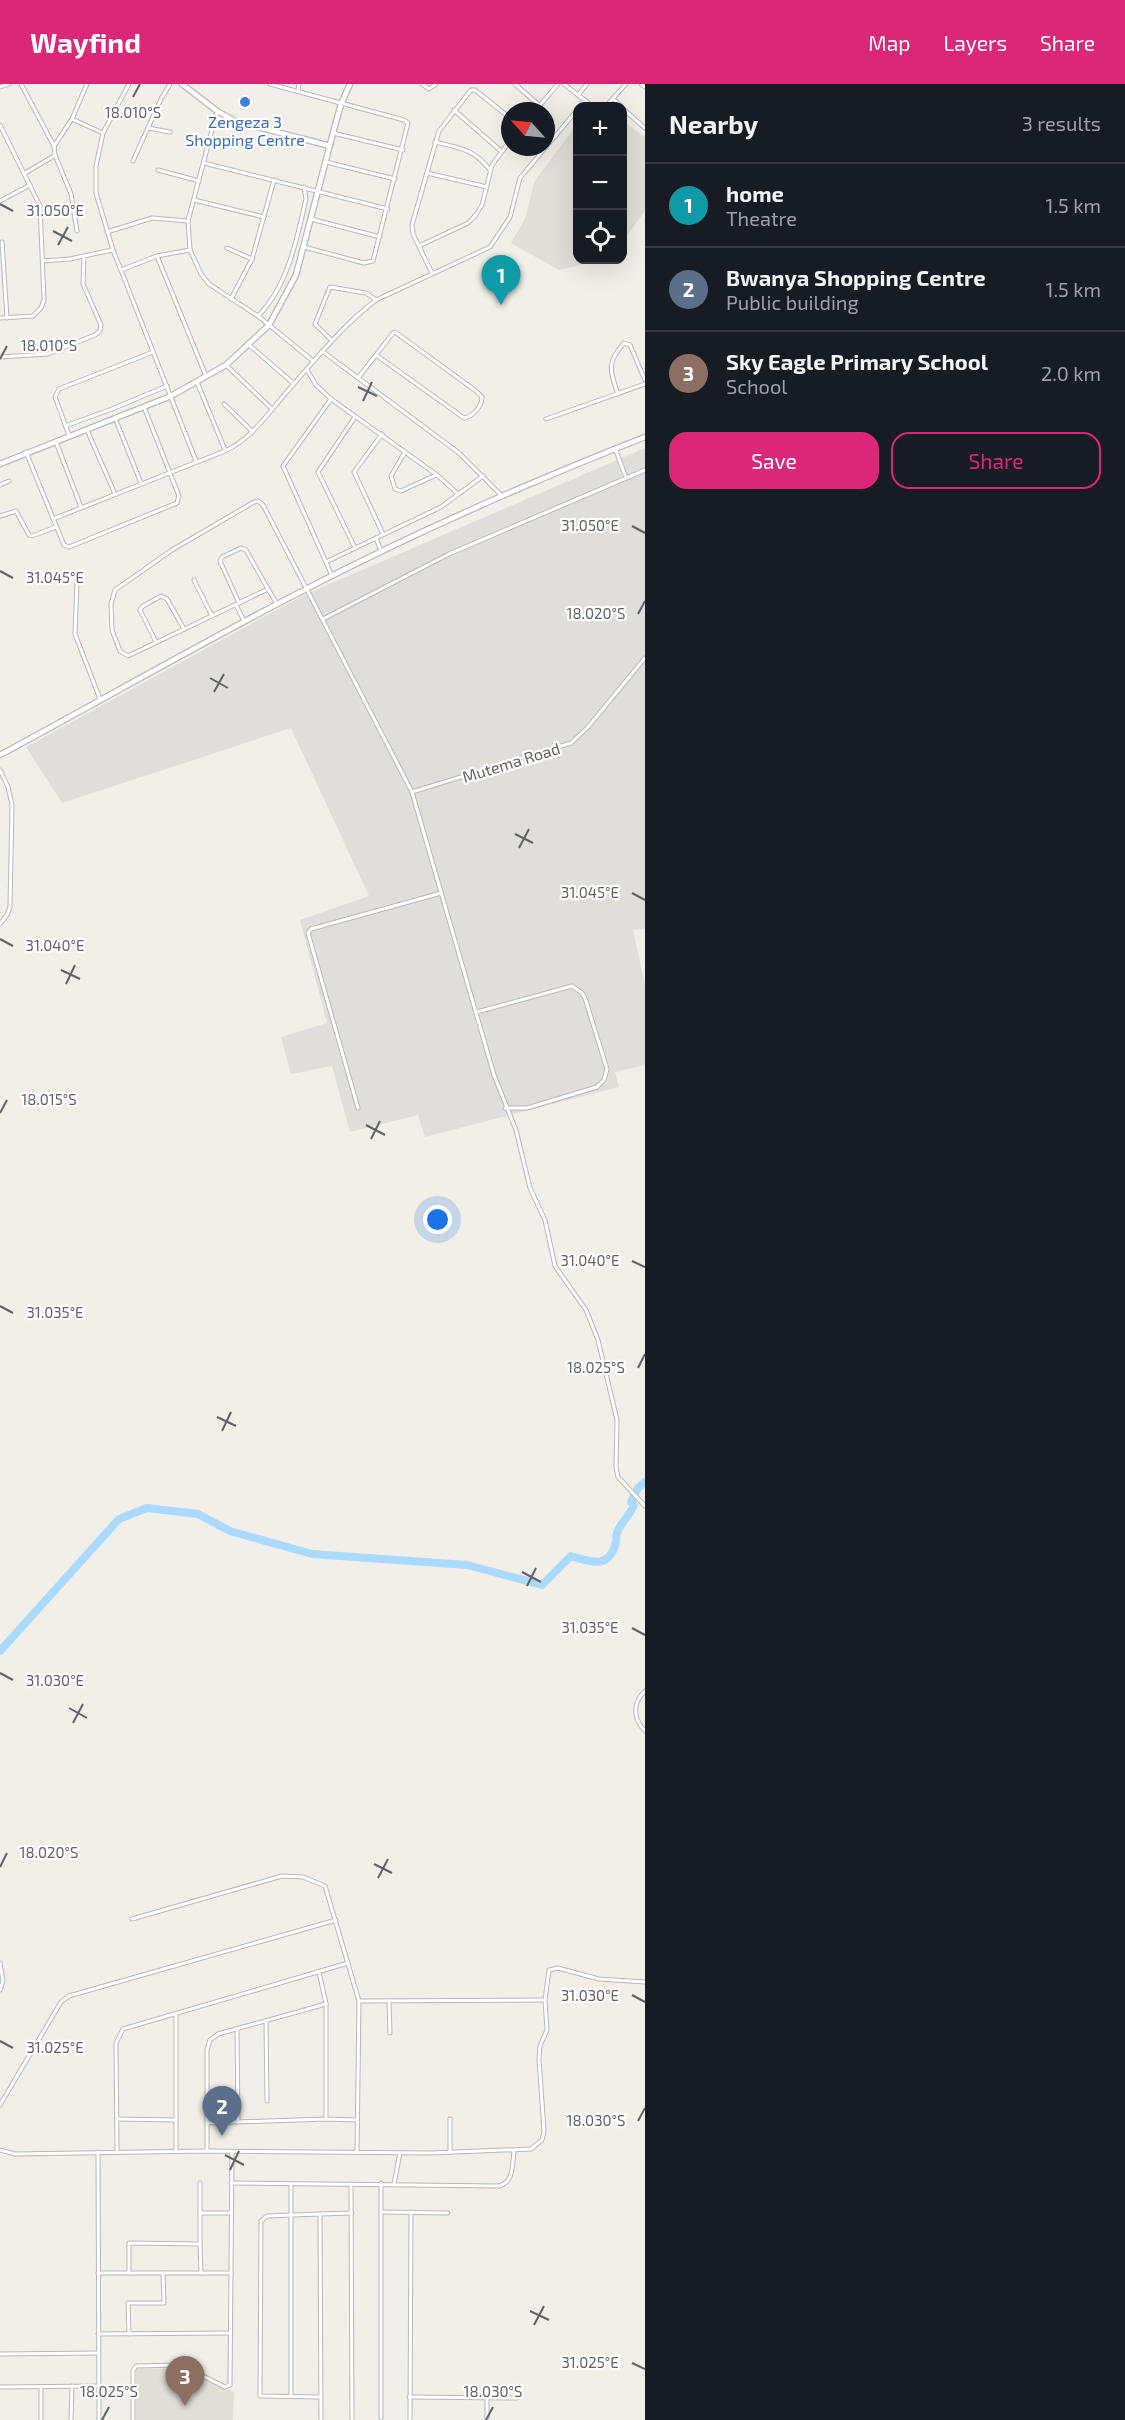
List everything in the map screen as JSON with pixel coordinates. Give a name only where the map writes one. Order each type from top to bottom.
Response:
[{"type":"street","points":[[0,87],[9,84]]},
{"type":"street","points":[[21,84],[54,146],[55,155],[69,186],[77,231]]},
{"type":"street","points":[[54,146],[72,118],[87,84]]},
{"type":"street","points":[[129,84],[103,133],[95,179],[99,207],[113,250],[196,461]]},
{"type":"street","points":[[133,161],[170,84]]},
{"type":"street","points":[[182,84],[217,111],[244,124],[330,146]]},
{"type":"street","points":[[270,84],[407,121],[408,129],[375,257],[369,264],[304,247]]},
{"type":"street","points":[[298,91],[299,84]]},
{"type":"street","points":[[0,464],[87,428],[144,408],[207,378],[226,365],[269,325],[292,283],[304,247],[333,133],[350,84]]},
{"type":"street","points":[[422,84],[429,89],[436,84]]},
{"type":"street","points":[[515,84],[535,102]]},
{"type":"street","points":[[543,102],[558,84]]},
{"type":"street","points":[[564,84],[587,102]]},
{"type":"street","points":[[578,95],[587,84]]},
{"type":"street","points":[[610,102],[626,84]]},
{"type":"street","points":[[641,84],[645,87]]},
{"type":"street","points":[[432,273],[412,228],[435,142],[442,126],[470,91],[473,90],[501,111]]},
{"type":"street","points":[[613,99],[616,102]]},
{"type":"street","points":[[419,246],[472,220],[482,204],[490,171],[501,151],[454,110]]},
{"type":"street","points":[[217,111],[188,221],[190,250],[205,279],[258,316],[313,361]]},
{"type":"street","points":[[627,112],[645,128]]},
{"type":"street","points":[[555,136],[573,115]]},
{"type":"street","points":[[72,118],[103,133]]},
{"type":"street","points":[[0,124],[40,206],[44,300],[40,308],[29,318],[0,318]]},
{"type":"street","points":[[148,128],[170,132]]},
{"type":"street","points":[[333,133],[403,150]]},
{"type":"street","points":[[435,142],[473,153],[481,158],[490,171]]},
{"type":"street","points":[[25,173],[55,155]]},
{"type":"street","points":[[53,519],[225,451],[243,441],[322,351],[376,300],[484,251],[495,241],[510,217],[520,178],[538,156]]},
{"type":"street","points":[[326,162],[395,179]]},
{"type":"street","points":[[204,163],[388,208]]},
{"type":"street","points":[[158,170],[199,180]]},
{"type":"street","points":[[427,173],[487,188]]},
{"type":"street","points":[[231,299],[252,259],[274,180]]},
{"type":"street","points":[[0,201],[31,185]]},
{"type":"street","points":[[258,316],[274,296],[287,270],[306,199],[304,188]]},
{"type":"street","points":[[194,200],[264,217]]},
{"type":"street","points":[[107,232],[152,218],[188,221]]},
{"type":"street","points":[[311,219],[380,237]]},
{"type":"street","points":[[2,242],[7,318]]},
{"type":"street","points":[[227,248],[252,259]]},
{"type":"street","points":[[43,261],[84,257],[113,250]]},
{"type":"street","points":[[121,270],[157,256],[190,250]]},
{"type":"street","points":[[157,256],[207,378]]},
{"type":"street","points":[[0,357],[48,354],[100,331],[101,325],[83,284],[84,257]]},
{"type":"street","points":[[332,341],[315,324],[330,287],[366,293],[376,300]]},
{"type":"street","points":[[358,378],[376,355],[395,332],[476,391],[482,397],[481,404],[471,416],[464,418],[376,355]]},
{"type":"street","points":[[546,419],[618,394],[645,382],[630,345],[624,343],[613,358],[610,368],[618,394]]},
{"type":"street","points":[[249,345],[293,384]]},
{"type":"street","points":[[322,351],[459,453],[502,496]]},
{"type":"street","points":[[69,435],[55,397],[59,389],[154,352]]},
{"type":"street","points":[[226,365],[272,409]]},
{"type":"street","points":[[307,369],[316,385],[331,399],[437,475],[457,493]]},
{"type":"street","points":[[197,382],[225,451]]},
{"type":"street","points":[[65,426],[112,410],[167,386]]},
{"type":"street","points":[[331,399],[286,459],[283,468],[332,576]]},
{"type":"street","points":[[224,404],[252,431]]},
{"type":"street","points":[[26,452],[64,545],[69,547],[175,504],[179,496],[144,408]]},
{"type":"street","points":[[355,417],[318,472],[355,548]]},
{"type":"street","points":[[115,418],[141,483]]},
{"type":"street","points":[[87,428],[115,494]]},
{"type":"street","points":[[382,434],[354,472],[383,534]]},
{"type":"street","points":[[0,755],[244,621],[381,551],[502,496],[645,436]]},
{"type":"street","points":[[55,441],[81,507]]},
{"type":"street","points":[[615,448],[626,478]]},
{"type":"street","points":[[405,452],[391,476],[392,486],[398,491],[437,475]]},
{"type":"street","points":[[324,619],[449,554],[645,470]]},
{"type":"street","points":[[326,562],[441,507],[483,476]]},
{"type":"street","points":[[0,485],[9,481]]},
{"type":"street","points":[[268,589],[132,655],[120,651],[112,630],[111,604],[114,592],[172,550],[254,502],[263,505],[412,792],[494,1075],[516,1130],[530,1188],[545,1220],[555,1266],[586,1310],[598,1340],[617,1420],[616,1467],[618,1477],[645,1506]]},
{"type":"street","points":[[0,516],[16,511],[29,535],[32,536],[56,527]]},
{"type":"street","points":[[376,538],[381,551]]},
{"type":"street","points":[[244,621],[220,561],[231,553],[241,548],[245,549],[277,604]]},
{"type":"street","points":[[194,580],[212,616]]},
{"type":"street","points":[[77,581],[75,634],[100,701]]},
{"type":"street","points":[[156,642],[140,610],[161,596],[167,598],[184,629]]},
{"type":"street","name":"Mutema Road","points":[[412,792],[571,743],[588,727],[645,658]]},
{"type":"street","points":[[0,770],[9,787],[12,805],[10,907],[0,924]]},
{"type":"street","points":[[358,1108],[308,933],[311,929],[441,893]]},
{"type":"street","points":[[477,1012],[572,986],[585,998],[607,1069],[604,1080],[597,1087],[527,1108],[506,1107]]},
{"type":"street","points":[[645,1691],[639,1697],[635,1709],[637,1721],[645,1731]]},
{"type":"street","points":[[132,1919],[289,1875],[312,1880],[325,1886],[359,2001],[357,2152]]},
{"type":"street","points":[[0,2105],[61,2002],[69,1996],[336,1920]]},
{"type":"street","points":[[0,1963],[3,1981],[0,1990]]},
{"type":"street","points":[[117,2152],[116,2043],[119,2034],[130,2025],[176,2015],[348,1963]]},
{"type":"street","points":[[0,2150],[15,2154],[176,2151],[400,2153],[531,2149],[543,2136],[539,2059],[540,2046],[547,2030],[545,2000],[549,1970],[558,1968],[599,1979],[645,1982]]},
{"type":"street","points":[[319,1972],[326,2004],[326,2119]]},
{"type":"street","points":[[359,2001],[545,2000]]},
{"type":"street","points":[[389,2001],[390,2033]]},
{"type":"street","points":[[207,2151],[207,2044],[215,2036],[326,2004]]},
{"type":"street","points":[[176,2015],[176,2151]]},
{"type":"street","points":[[266,2021],[267,2101]]},
{"type":"street","points":[[237,2030],[238,2122]]},
{"type":"street","points":[[117,2119],[176,2120]]},
{"type":"street","points":[[450,2119],[450,2152]]},
{"type":"street","points":[[207,2123],[357,2120]]},
{"type":"street","points":[[133,2420],[133,2371],[136,2366],[181,2365],[229,2386],[232,2151]]},
{"type":"street","points":[[231,2183],[502,2185],[510,2179],[514,2151]]},
{"type":"street","points":[[98,2152],[99,2420]]},
{"type":"street","points":[[394,2184],[400,2153]]},
{"type":"street","points":[[200,2183],[201,2273]]},
{"type":"street","points":[[381,2183],[381,2418]]},
{"type":"street","points":[[351,2184],[352,2420]]},
{"type":"street","points":[[291,2185],[291,2397]]},
{"type":"street","points":[[200,2213],[231,2212]]},
{"type":"street","points":[[381,2212],[448,2213]]},
{"type":"street","points":[[410,2420],[411,2212]]},
{"type":"street","points":[[321,2397],[260,2396],[261,2223],[267,2216],[352,2213]]},
{"type":"street","points":[[320,2214],[321,2420]]},
{"type":"street","points":[[129,2273],[129,2243],[200,2244]]},
{"type":"street","points":[[98,2273],[231,2273]]},
{"type":"street","points":[[129,2334],[128,2303],[164,2302],[163,2273]]},
{"type":"street","points":[[98,2334],[230,2333]]},
{"type":"street","points":[[0,2354],[98,2353]]},
{"type":"street","points":[[71,2420],[72,2386]]},
{"type":"street","points":[[0,2387],[98,2386]]},
{"type":"street","points":[[40,2420],[41,2387]]},
{"type":"street","points":[[409,2397],[517,2398]]},
{"type":"street","points":[[487,2397],[487,2420]]},
{"type":"shaded area","points":[[627,124],[645,137],[645,211],[627,236]]},
{"type":"shaded area","points":[[573,129],[573,264],[584,264],[559,270],[511,243],[525,219],[534,182]]},
{"type":"shaded area","points":[[645,448],[645,929],[633,930],[645,985],[645,1065],[615,1072],[619,1087],[425,1137],[418,1115],[350,1132],[332,1066],[291,1074],[281,1037],[327,1023],[300,920],[369,896],[291,728],[62,803],[26,747],[304,595]]},
{"type":"shaded area","points":[[184,2368],[234,2392],[233,2420],[136,2420],[136,2369]]},
{"type":"waterway","points":[[0,1651],[119,1519],[147,1508],[198,1514],[230,1531],[312,1554],[467,1565],[542,1585],[571,1556],[593,1562],[609,1557],[619,1529],[634,1505],[631,1502],[638,1488],[645,1482]]},
{"type":"place","name":"Zengeza 3 Shopping Centre","points":[[245,102]]},
{"type":"place","name":"home","points":[[501,305]]},
{"type":"place","name":"Bwanya Shopping Centre","points":[[222,2136]]},
{"type":"place","name":"Sky Eagle Primary School","points":[[185,2406]]}]
